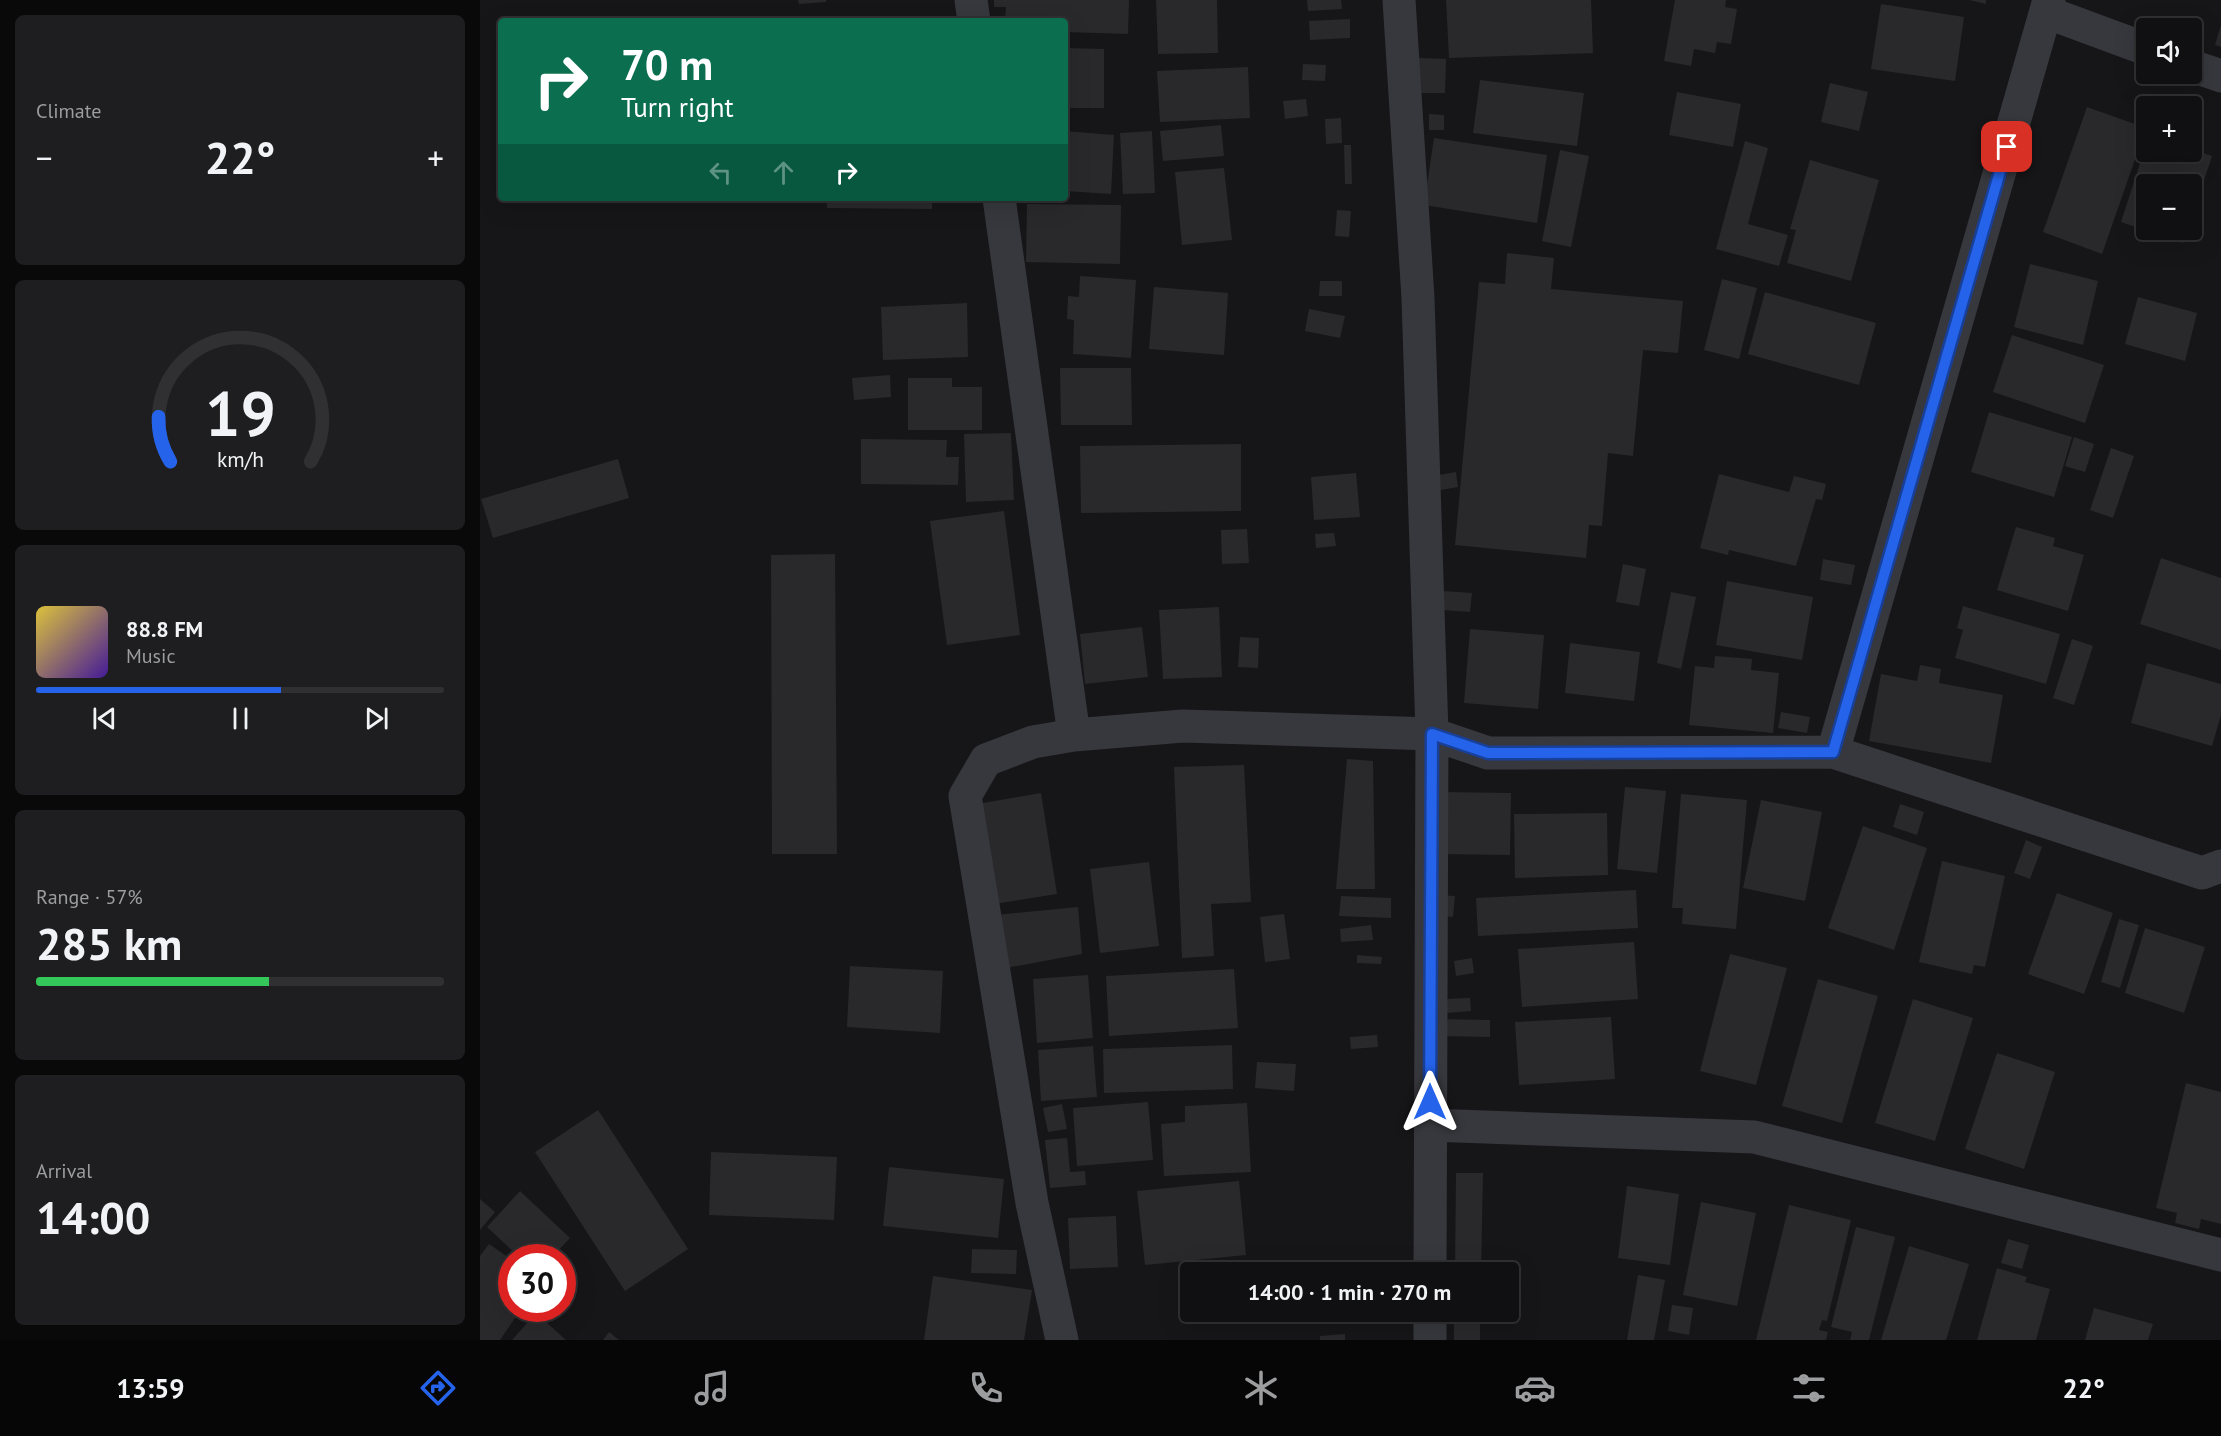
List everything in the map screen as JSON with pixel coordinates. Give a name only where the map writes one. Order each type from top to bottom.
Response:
[{"type":"street","points":[[971,0],[974,18]]},
{"type":"street","points":[[1399,0],[1418,298],[1432,734],[1430,1262]]},
{"type":"street","points":[[1833,752],[2048,6],[2136,45]]},
{"type":"street","points":[[2202,69],[2221,76]]},
{"type":"street","points":[[999,201],[1074,735]]},
{"type":"street","points":[[1062,1340],[1032,1203],[965,796],[986,760],[1033,742],[1074,735],[1183,726],[1432,734],[1488,753],[1833,752],[2202,873],[2221,866]]},
{"type":"street","points":[[1430,1125],[1754,1137],[2221,1255]]},
{"type":"street","points":[[1430,1322],[1430,1340]]},
{"type":"building","points":[[798,0],[826,0],[826,2],[799,4]]},
{"type":"building","points":[[994,0],[1129,0],[1128,34],[1068,32],[1068,18],[1005,18],[1006,7],[994,7]]},
{"type":"building","points":[[1156,0],[1217,0],[1218,53],[1158,54]]},
{"type":"building","points":[[1307,0],[1341,0],[1342,9],[1308,11]]},
{"type":"building","points":[[1446,0],[1591,0],[1593,53],[1449,58]]},
{"type":"building","points":[[1675,0],[1726,0],[1725,7],[1737,9],[1731,44],[1717,42],[1715,53],[1694,49],[1691,66],[1664,61]]},
{"type":"building","points":[[1969,0],[1986,0],[1986,4]]},
{"type":"building","points":[[1881,4],[1964,17],[1955,81],[1871,69]]},
{"type":"building","points":[[1350,19],[1350,38],[1310,40],[1309,21]]},
{"type":"building","points":[[2221,25],[2221,47],[2215,45]]},
{"type":"building","points":[[1068,48],[1104,49],[1104,108],[1068,108]]},
{"type":"building","points":[[1418,58],[1446,59],[1445,93],[1417,93]]},
{"type":"building","points":[[1303,64],[1326,65],[1325,81],[1302,80]]},
{"type":"building","points":[[1248,67],[1250,118],[1160,122],[1157,71]]},
{"type":"building","points":[[1480,80],[1584,93],[1577,146],[1473,133]]},
{"type":"building","points":[[1830,83],[1868,92],[1859,131],[1821,122]]},
{"type":"building","points":[[1677,92],[1741,104],[1733,147],[1669,135]]},
{"type":"building","points":[[1306,99],[1308,116],[1285,119],[1283,101]]},
{"type":"building","points":[[2087,107],[2136,124],[2136,157],[2102,254],[2043,232]]},
{"type":"building","points":[[1429,114],[1444,115],[1444,130],[1429,130]]},
{"type":"building","points":[[1341,118],[1342,143],[1326,144],[1325,119]]},
{"type":"building","points":[[1221,125],[1224,156],[1163,161],[1160,131]]},
{"type":"building","points":[[1068,131],[1114,135],[1111,194],[1068,191]]},
{"type":"building","points":[[1152,131],[1155,193],[1123,194],[1120,133]]},
{"type":"building","points":[[1434,138],[1547,155],[1537,223],[1424,205]]},
{"type":"building","points":[[1745,141],[1768,148],[1748,224],[1788,235],[1779,266],[1716,249]]},
{"type":"building","points":[[1344,145],[1351,145],[1352,184],[1345,184]]},
{"type":"building","points":[[1560,150],[1589,156],[1571,247],[1542,241]]},
{"type":"building","points":[[2202,152],[2212,156],[2202,186],[2202,174],[2137,174],[2140,162],[2202,162]]},
{"type":"building","points":[[1810,160],[1879,180],[1851,281],[1787,263],[1796,230],[1790,229]]},
{"type":"building","points":[[1224,168],[1232,240],[1182,245],[1175,172]]},
{"type":"building","points":[[2136,176],[2136,227],[2121,222]]},
{"type":"building","points":[[827,201],[932,201],[932,209],[827,208]]},
{"type":"building","points":[[1027,204],[1121,205],[1120,264],[1026,262]]},
{"type":"building","points":[[1337,210],[1351,211],[1349,237],[1335,236]]},
{"type":"building","points":[[1507,253],[1554,258],[1551,289],[1683,301],[1678,353],[1643,350],[1633,456],[1608,453],[1602,526],[1589,525],[1586,558],[1455,545],[1479,282],[1505,284]]},
{"type":"building","points":[[2030,264],[2098,281],[2083,345],[2014,327]]},
{"type":"building","points":[[1080,276],[1136,280],[1131,358],[1073,354],[1074,320],[1067,319],[1068,296],[1079,297]]},
{"type":"building","points":[[1722,279],[1757,288],[1739,359],[1704,350]]},
{"type":"building","points":[[1320,281],[1342,281],[1342,296],[1319,296]]},
{"type":"building","points":[[1154,287],[1228,293],[1224,355],[1149,349]]},
{"type":"building","points":[[1765,292],[1876,323],[1859,385],[1748,354]]},
{"type":"building","points":[[2138,297],[2197,313],[2185,361],[2125,344]]},
{"type":"building","points":[[967,303],[968,357],[883,360],[881,307]]},
{"type":"building","points":[[1309,309],[1345,316],[1340,338],[1305,331]]},
{"type":"building","points":[[2012,335],[2104,365],[2085,423],[1993,392]]},
{"type":"building","points":[[1060,368],[1131,368],[1132,425],[1061,425]]},
{"type":"building","points":[[890,375],[891,397],[854,400],[852,378]]},
{"type":"building","points":[[908,378],[952,378],[952,387],[982,387],[982,430],[908,430]]},
{"type":"building","points":[[1989,412],[2072,437],[2054,497],[1971,472]]},
{"type":"building","points":[[1011,433],[1014,500],[966,502],[964,434]]},
{"type":"building","points":[[2074,437],[2094,444],[2085,472],[2065,466]]},
{"type":"building","points":[[861,439],[947,440],[946,457],[959,457],[958,485],[861,484]]},
{"type":"building","points":[[1241,444],[1241,511],[1081,513],[1080,446]]},
{"type":"building","points":[[2111,448],[2134,456],[2113,518],[2090,510]]},
{"type":"building","points":[[618,459],[629,498],[493,538],[481,499]]},
{"type":"building","points":[[1456,472],[1458,487],[1435,491],[1433,476]]},
{"type":"building","points":[[1356,473],[1360,517],[1314,520],[1311,477]]},
{"type":"building","points":[[1719,474],[1789,492],[1794,476],[1826,484],[1822,500],[1816,499],[1796,566],[1729,550],[1728,555],[1700,548]]},
{"type":"building","points":[[1004,511],[1020,635],[947,645],[930,521]]},
{"type":"building","points":[[2016,527],[2055,538],[2053,546],[2084,555],[2068,611],[1997,590]]},
{"type":"building","points":[[1247,529],[1249,563],[1222,564],[1221,530]]},
{"type":"building","points":[[1334,533],[1336,546],[1316,548],[1315,534]]},
{"type":"building","points":[[835,554],[837,854],[772,854],[771,555]]},
{"type":"building","points":[[2161,558],[2221,578],[2221,650],[2140,624]]},
{"type":"building","points":[[1823,559],[1855,565],[1851,585],[1820,580]]},
{"type":"building","points":[[1623,564],[1646,569],[1639,606],[1616,602]]},
{"type":"building","points":[[1727,581],[1813,597],[1802,660],[1716,645]]},
{"type":"building","points":[[1443,591],[1472,593],[1470,612],[1441,610]]},
{"type":"building","points":[[1671,592],[1696,597],[1681,669],[1657,663]]},
{"type":"building","points":[[1963,606],[2060,634],[2046,684],[1955,658],[1963,630],[1957,628]]},
{"type":"building","points":[[1219,607],[1222,677],[1163,679],[1159,610]]},
{"type":"building","points":[[1142,627],[1148,677],[1085,684],[1080,634]]},
{"type":"building","points":[[1470,629],[1544,635],[1538,709],[1464,703]]},
{"type":"building","points":[[1240,637],[1259,638],[1258,668],[1238,667]]},
{"type":"building","points":[[2072,639],[2093,646],[2074,705],[2053,698]]},
{"type":"building","points":[[1570,643],[1640,652],[1634,701],[1565,693]]},
{"type":"building","points":[[1715,656],[1752,659],[1751,670],[1779,673],[1773,733],[1689,725],[1695,666],[1714,668]]},
{"type":"building","points":[[2147,663],[2221,684],[2221,715],[2212,746],[2131,723]]},
{"type":"building","points":[[1920,665],[1941,669],[1939,683],[2003,695],[1991,763],[1869,741],[1881,674],[1917,681]]},
{"type":"building","points":[[1781,712],[1810,717],[1807,733],[1778,728]]},
{"type":"building","points":[[1347,759],[1373,761],[1375,889],[1336,889]]},
{"type":"building","points":[[1244,765],[1251,902],[1211,904],[1214,956],[1182,958],[1174,767]]},
{"type":"building","points":[[1625,787],[1666,791],[1657,873],[1617,869]]},
{"type":"building","points":[[1441,792],[1511,793],[1510,855],[1440,854]]},
{"type":"building","points":[[1041,793],[1057,894],[994,904],[977,804]]},
{"type":"building","points":[[1681,794],[1747,800],[1736,929],[1682,924],[1683,908],[1672,908]]},
{"type":"building","points":[[1761,800],[1822,812],[1805,901],[1743,888]]},
{"type":"building","points":[[1900,804],[1924,812],[1917,835],[1893,827]]},
{"type":"building","points":[[1607,813],[1608,875],[1515,878],[1514,814]]},
{"type":"building","points":[[1863,826],[1927,848],[1894,950],[1828,928]]},
{"type":"building","points":[[2026,840],[2042,847],[2030,879],[2014,873]]},
{"type":"building","points":[[1942,861],[2005,876],[1985,967],[1974,965],[1972,974],[1919,962]]},
{"type":"building","points":[[1149,862],[1159,946],[1100,953],[1090,869]]},
{"type":"building","points":[[1636,890],[1638,928],[1478,936],[1476,898]]},
{"type":"building","points":[[2057,893],[2113,913],[2084,994],[2028,974]]},
{"type":"building","points":[[1436,895],[1455,896],[1453,917],[1435,915]]},
{"type":"building","points":[[1341,896],[1391,898],[1391,918],[1339,916]]},
{"type":"building","points":[[1078,907],[1082,954],[1006,968],[996,915]]},
{"type":"building","points":[[1284,914],[1290,959],[1265,962],[1260,917]]},
{"type":"building","points":[[2119,919],[2139,925],[2120,988],[2101,982]]},
{"type":"building","points":[[1371,925],[1373,940],[1341,942],[1340,929]]},
{"type":"building","points":[[2145,928],[2205,947],[2184,1013],[2125,993]]},
{"type":"building","points":[[1634,942],[1638,999],[1522,1007],[1518,949]]},
{"type":"building","points":[[1730,954],[1787,968],[1756,1085],[1700,1071]]},
{"type":"building","points":[[1357,955],[1382,957],[1381,964],[1357,963]]},
{"type":"building","points":[[1472,958],[1474,973],[1456,976],[1454,961]]},
{"type":"building","points":[[850,966],[943,971],[940,1033],[847,1027]]},
{"type":"building","points":[[1234,969],[1238,1028],[1109,1036],[1106,976]]},
{"type":"building","points":[[1088,975],[1093,1038],[1037,1043],[1033,979]]},
{"type":"building","points":[[1818,979],[1878,996],[1842,1123],[1782,1106]]},
{"type":"building","points":[[1470,998],[1471,1011],[1447,1013],[1446,999]]},
{"type":"building","points":[[1913,999],[1973,1018],[1935,1141],[1875,1123]]},
{"type":"building","points":[[1611,1017],[1615,1079],[1519,1085],[1515,1022]]},
{"type":"building","points":[[1438,1019],[1490,1020],[1490,1037],[1438,1036]]},
{"type":"building","points":[[1377,1035],[1378,1047],[1351,1049],[1350,1037]]},
{"type":"building","points":[[1232,1045],[1233,1089],[1104,1093],[1103,1049]]},
{"type":"building","points":[[1093,1046],[1097,1097],[1041,1101],[1038,1050]]},
{"type":"building","points":[[1997,1053],[2055,1072],[2024,1169],[1965,1149]]},
{"type":"building","points":[[1257,1062],[1296,1064],[1294,1091],[1255,1088]]},
{"type":"building","points":[[2186,1083],[2221,1092],[2221,1224],[2201,1219],[2199,1229],[2175,1223],[2177,1213],[2156,1208]]},
{"type":"building","points":[[1148,1102],[1153,1160],[1077,1166],[1073,1108]]},
{"type":"building","points":[[1247,1103],[1251,1172],[1164,1176],[1161,1124],[1185,1122],[1185,1106]]},
{"type":"building","points":[[1062,1104],[1067,1129],[1048,1132],[1043,1108]]},
{"type":"building","points":[[598,1110],[688,1249],[625,1291],[535,1152]]},
{"type":"building","points":[[1067,1138],[1070,1172],[1085,1171],[1086,1185],[1050,1188],[1045,1140]]},
{"type":"building","points":[[711,1152],[837,1157],[834,1220],[709,1215]]},
{"type":"building","points":[[889,1167],[1004,1179],[998,1238],[883,1226]]},
{"type":"building","points":[[1456,1173],[1483,1173],[1481,1262],[1455,1262]]},
{"type":"building","points":[[1239,1181],[1246,1255],[1145,1265],[1137,1191]]},
{"type":"building","points":[[1627,1186],[1679,1194],[1670,1265],[1618,1258]]},
{"type":"building","points":[[520,1191],[570,1238],[564,1244],[505,1244],[487,1227]]},
{"type":"building","points":[[480,1199],[495,1212],[480,1230]]},
{"type":"building","points":[[1701,1202],[1756,1213],[1737,1306],[1683,1295]]},
{"type":"building","points":[[1789,1205],[1851,1220],[1827,1321],[1822,1320],[1819,1330],[1828,1332],[1826,1340],[1756,1340]]},
{"type":"building","points":[[1116,1216],[1118,1267],[1070,1269],[1068,1218]]},
{"type":"building","points":[[1856,1227],[1895,1237],[1869,1340],[1850,1340],[1852,1332],[1831,1327]]},
{"type":"building","points":[[2008,1239],[2029,1245],[2022,1269],[2001,1263]]},
{"type":"building","points":[[489,1244],[498,1250],[498,1322],[512,1322],[500,1340],[480,1340],[480,1256]]},
{"type":"building","points":[[1909,1246],[1969,1264],[1946,1340],[1881,1340]]},
{"type":"building","points":[[972,1249],[1017,1250],[1016,1274],[971,1273]]},
{"type":"building","points":[[1997,1268],[2027,1277],[2025,1282],[2050,1289],[2036,1340],[1977,1340]]},
{"type":"building","points":[[1638,1275],[1665,1280],[1654,1340],[1627,1340]]},
{"type":"building","points":[[933,1276],[1032,1290],[1024,1340],[924,1340]]},
{"type":"building","points":[[1672,1305],[1693,1308],[1689,1335],[1668,1331]]},
{"type":"building","points":[[2094,1308],[2153,1324],[2148,1340],[2085,1340]]},
{"type":"building","points":[[528,1322],[546,1322],[566,1340],[512,1340]]},
{"type":"building","points":[[1454,1322],[1480,1322],[1480,1340],[1454,1340]]},
{"type":"building","points":[[609,1332],[619,1340],[603,1340]]},
{"type":"building","points":[[1345,1334],[1345,1340],[1320,1340],[1320,1336]]},
{"type":"route","points":[[1430,1102],[1432,734],[1488,753],[1833,752],[2007,147]]}]
